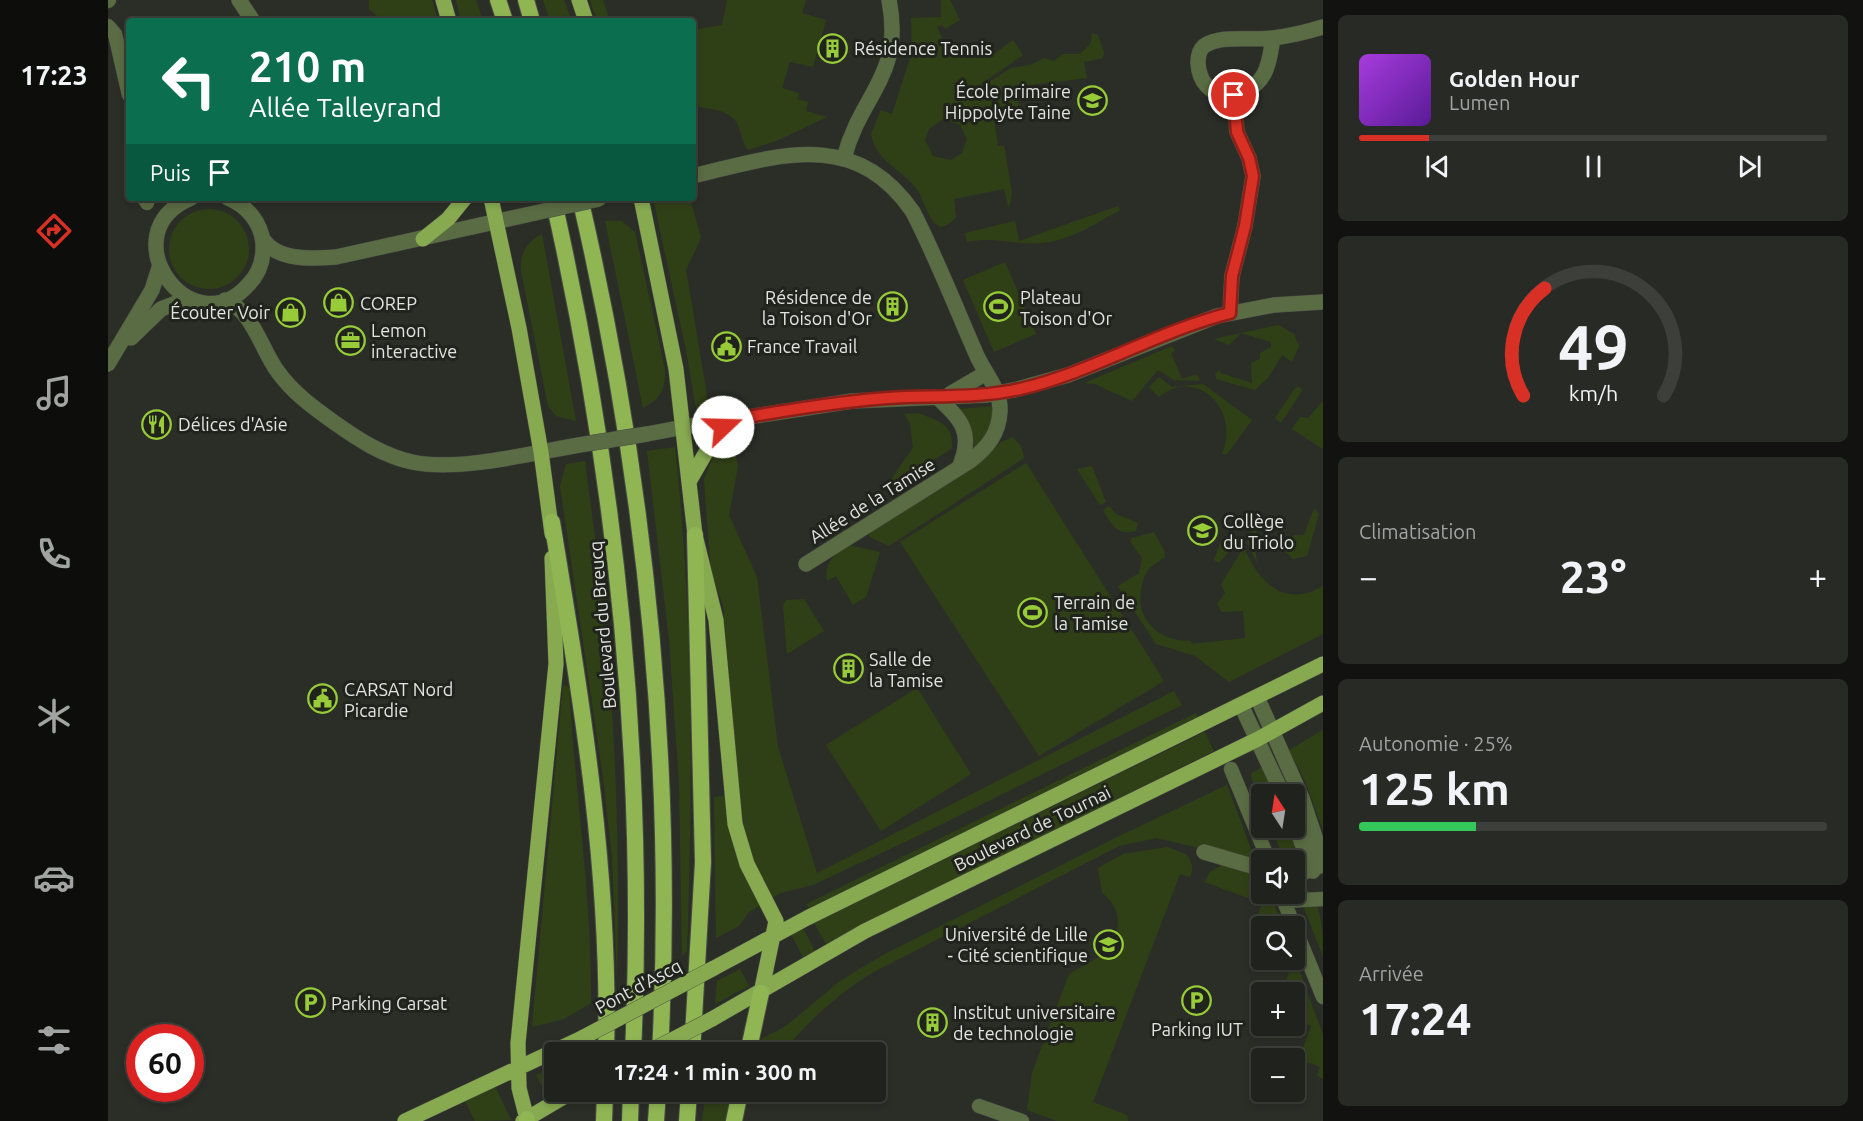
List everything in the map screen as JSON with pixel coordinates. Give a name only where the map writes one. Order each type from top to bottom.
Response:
[{"type":"highway","points":[[498,0],[504,18]]},
{"type":"highway","points":[[526,0],[531,18]]},
{"type":"highway","name":"Boulevard du Breucq","points":[[554,201],[594,400],[622,608],[635,813],[637,910],[633,1042]]},
{"type":"highway","points":[[581,201],[603,303],[628,443],[652,643],[662,834],[660,1042]]},
{"type":"highway","points":[[552,522],[585,727],[598,830],[606,937],[606,1042]]},
{"type":"highway","points":[[693,1042],[703,862],[695,535]]},
{"type":"highway","points":[[751,1042],[762,993]]},
{"type":"highway","points":[[604,1121],[605,1102]]},
{"type":"highway","points":[[630,1121],[631,1102]]},
{"type":"highway","points":[[656,1121],[657,1102]]},
{"type":"highway","points":[[687,1121],[688,1102]]},
{"type":"highway","points":[[734,1121],[738,1102]]},
{"type":"main road","points":[[443,0],[447,18]]},
{"type":"main road","points":[[579,0],[585,18]]},
{"type":"main road","points":[[423,239],[448,219],[463,201]]},
{"type":"main road","points":[[492,201],[519,328],[552,522],[556,664],[532,891],[518,1067],[519,1088],[526,1120],[556,1102]]},
{"type":"main road","points":[[642,201],[664,300],[684,427],[695,535],[720,647],[735,824],[747,864],[776,921],[762,993],[668,1042]]},
{"type":"main road","points":[[690,480],[716,435],[730,420]]},
{"type":"main road","name":"Boulevard de Tournai","points":[[775,935],[1323,664]]},
{"type":"main road","name":"Boulevard de Tournai","points":[[762,993],[865,931],[1258,739],[1323,703]]},
{"type":"main road","name":"Pont d'Ascq","points":[[518,1067],[582,1038],[775,935]]},
{"type":"main road","points":[[405,1121],[518,1067]]},
{"type":"street","points":[[239,0],[251,18]]},
{"type":"street","points":[[844,158],[854,126],[879,85],[889,62],[893,24],[890,0]]},
{"type":"street","points":[[108,26],[115,34],[126,82]]},
{"type":"street","points":[[1273,38],[1264,74],[1255,85],[1234,95],[1219,95],[1209,88],[1198,64],[1200,51],[1205,45],[1221,40],[1273,38],[1323,27]]},
{"type":"street","points":[[1230,313],[1232,276],[1245,226],[1253,176],[1249,158],[1237,132],[1234,95]]},
{"type":"street","points":[[696,175],[781,154],[803,153],[844,158],[860,164],[890,184],[914,212],[997,393]]},
{"type":"street","points":[[186,201],[175,207],[160,227],[155,252],[159,268],[173,289],[189,298],[206,302],[225,300],[239,294],[255,277],[261,262],[263,239],[258,225],[250,213],[232,201]]},
{"type":"street","points":[[263,239],[280,253],[324,258],[423,239],[588,201]]},
{"type":"street","points":[[109,362],[152,290],[159,268]]},
{"type":"street","points":[[109,362],[161,309],[189,298]]},
{"type":"street","points":[[225,300],[244,314],[273,365],[293,390],[317,410],[377,450],[411,462],[438,466],[541,452],[852,401],[997,393],[1068,375],[1181,329],[1230,313],[1274,304],[1323,302]]},
{"type":"street","points":[[937,397],[957,390],[986,373]]},
{"type":"street","name":"Allée de la Tamise","points":[[806,564],[959,468],[986,448],[994,437],[1000,416],[997,393]]},
{"type":"street","name":"Allée de la Tamise","points":[[937,397],[963,426],[964,449],[959,468]]},
{"type":"street","points":[[1257,697],[1300,792],[1320,866]]},
{"type":"street","points":[[1241,705],[1278,784]]},
{"type":"street","points":[[1231,769],[1264,850]]},
{"type":"street","points":[[1303,838],[1320,866]]},
{"type":"street","points":[[1204,852],[1251,866]]},
{"type":"street","points":[[1305,872],[1320,866]]},
{"type":"street","points":[[1305,900],[1323,899]]},
{"type":"street","points":[[1285,904],[1323,997]]},
{"type":"street","points":[[979,1106],[1023,1121]]},
{"type":"green space","points":[[369,0],[432,0],[437,18],[380,18],[369,9]]},
{"type":"green space","points":[[456,0],[476,0],[482,18],[460,18]]},
{"type":"green space","points":[[543,0],[564,0],[571,18],[549,18]]},
{"type":"green space","points":[[590,0],[603,0],[609,18],[596,18]]},
{"type":"green space","points":[[727,0],[806,0],[802,13],[826,20],[813,67],[790,62],[782,88],[799,93],[797,99],[808,102],[806,111],[827,117],[776,141],[748,150],[739,126],[733,118],[723,112],[696,106],[696,29],[722,25]]},
{"type":"green space","points":[[941,0],[950,0],[960,20],[945,29],[942,25],[937,27],[951,57],[980,43],[988,52],[995,53],[1013,40],[1023,55],[981,84],[991,99],[998,146],[1004,146],[1012,193],[1009,209],[1004,189],[954,199],[956,217],[949,224],[941,227],[932,220],[916,188],[883,158],[871,134],[881,110],[892,114],[912,52],[911,18],[941,17]],"holes":[[[943,119],[960,125],[967,139],[962,153],[951,160],[933,156],[925,140],[929,129]]]},
{"type":"green space","points":[[1092,33],[1098,35],[1104,53],[1103,58],[1084,62],[1087,78],[1016,87],[1019,106],[997,108],[996,97],[987,85],[989,82],[1011,68],[1030,65],[1044,58],[1054,61],[1063,54],[1080,54],[1091,43]]},
{"type":"green space","points":[[654,201],[691,201],[701,238],[686,270],[710,413],[697,415],[686,350]]},
{"type":"green space","points":[[1118,206],[1120,210],[1092,226],[1052,242],[977,240],[967,242],[965,233],[1015,221],[1019,241]]},
{"type":"green space","points":[[209,209],[224,212],[237,221],[246,234],[249,249],[246,264],[237,277],[224,286],[209,289],[194,286],[181,277],[172,264],[169,249],[172,234],[181,221],[194,212]]},
{"type":"green space","points":[[605,221],[622,221],[635,232],[665,370],[661,393],[643,408]]},
{"type":"green space","points":[[542,234],[576,421],[556,416],[548,406],[521,271],[525,249]]},
{"type":"green space","name":"Plateau Toison d'Or","points":[[1005,262],[1036,334],[994,352],[963,280]]},
{"type":"green space","points":[[192,307],[220,313],[204,318],[177,310]]},
{"type":"green space","points":[[1278,325],[1294,334],[1299,346],[1292,362],[1282,355],[1268,378],[1255,390],[1216,379],[1215,373],[1221,370],[1220,373],[1252,383],[1251,363],[1260,359],[1260,353],[1271,347],[1271,342],[1241,333]]},
{"type":"green space","points":[[1241,333],[1229,345],[1214,339]]},
{"type":"green space","points":[[1172,346],[1175,351],[1171,353],[1182,379],[1197,374],[1200,381],[1174,380],[1158,370],[1132,401],[1095,384],[1084,383]]},
{"type":"green space","points":[[1159,377],[1172,387],[1203,384],[1252,420],[1227,454],[1222,454],[1226,438],[1226,422],[1212,397],[1201,390],[1188,387],[1173,389],[1159,397],[1149,387]]},
{"type":"green space","points":[[1300,387],[1302,391],[1281,423],[1275,418],[1295,388]]},
{"type":"green space","points":[[1323,401],[1323,449],[1292,429],[1300,417],[1308,418]]},
{"type":"green space","points":[[994,406],[988,437],[974,449],[973,438],[958,409]]},
{"type":"green space","points":[[918,413],[938,421],[947,428],[952,440],[952,448],[917,468],[902,480],[893,500],[886,489],[887,485],[913,448],[910,423],[904,414]]},
{"type":"green space","points":[[1013,437],[1021,446],[1024,458],[889,546],[870,537],[868,532],[983,459],[1001,442]]},
{"type":"green space","points":[[733,442],[738,466],[729,515],[757,577],[778,747],[817,873],[1174,691],[1182,705],[930,830],[813,885],[780,893],[748,913],[739,926],[716,938],[714,797],[739,794],[723,605],[711,573],[704,479],[714,455]]},
{"type":"green space","points":[[675,447],[685,573],[691,762],[687,951],[682,956],[679,783],[669,640],[647,451]]},
{"type":"green space","points":[[585,461],[602,592],[612,703],[618,889],[617,981],[612,857],[603,777],[560,486],[566,464]]},
{"type":"green space","name":"Terrain de la Tamise","points":[[1026,463],[1164,681],[1039,756],[900,542]]},
{"type":"green space","points":[[1092,466],[1106,502],[1100,505],[1077,469]]},
{"type":"green space","points":[[1109,506],[1116,514],[1138,523],[1136,531],[1119,531],[1103,510]]},
{"type":"green space","points":[[1314,508],[1319,514],[1307,556],[1293,559],[1286,552],[1285,542],[1294,535],[1304,535]]},
{"type":"green space","points":[[1250,522],[1258,527],[1254,539],[1257,563],[1247,542],[1253,534],[1249,526]]},
{"type":"green space","points":[[1154,532],[1164,550],[1165,557],[1147,572],[1142,584],[1140,601],[1142,612],[1147,620],[1161,634],[1170,638],[1191,641],[1192,644],[1245,638],[1243,611],[1222,612],[1217,604],[1225,593],[1221,584],[1244,547],[1257,571],[1274,588],[1296,595],[1323,586],[1323,634],[1229,682],[1195,656],[1156,644],[1118,586],[1139,573],[1142,558],[1130,541],[1132,538]]},
{"type":"green space","points":[[1222,539],[1228,548],[1227,554],[1219,563],[1214,560]]},
{"type":"green space","points":[[848,545],[880,552],[866,597],[853,605],[836,576],[827,581],[829,564]]},
{"type":"green space","points":[[804,599],[824,631],[787,654],[783,606],[786,600]]},
{"type":"green space","points":[[563,686],[569,688],[586,884],[591,1003],[564,1019],[532,1027]]},
{"type":"green space","points":[[917,688],[971,774],[881,831],[826,745]]},
{"type":"green space","points":[[1196,713],[1198,717],[809,908],[806,904]]},
{"type":"green space","points":[[1323,730],[1323,830],[1305,781],[1289,750]]},
{"type":"green space","points":[[1205,732],[1214,751],[826,944],[814,923]]},
{"type":"green space","points":[[1264,766],[1273,784],[1254,784],[1252,773]]},
{"type":"green space","points":[[1227,785],[1251,850],[1251,861],[1157,838],[1119,846],[870,974],[823,1010],[792,1042],[766,1042],[761,1039],[786,1026],[840,981],[881,956],[1113,839]]},
{"type":"green space","points":[[1275,838],[1296,838],[1300,850],[1280,850]]},
{"type":"green space","points":[[1167,847],[1186,854],[1190,859],[1192,871],[1190,877],[1180,874],[1093,1102],[1127,1115],[1128,1121],[1057,1121],[1027,1110],[1032,1073],[1069,974],[1113,949],[1118,918],[1113,905],[1102,893],[1098,868],[1123,854]]},
{"type":"green space","points":[[1222,865],[1251,872],[1251,899],[1204,882],[1210,872]]},
{"type":"green space","points":[[1305,887],[1316,903],[1319,913],[1323,936],[1323,957],[1303,904],[1305,904]]},
{"type":"green space","points":[[1262,904],[1274,904],[1279,916],[1257,916]]},
{"type":"green space","points":[[803,928],[815,951],[803,957],[791,934]]},
{"type":"green space","points":[[740,969],[749,986],[715,1004],[717,981]]},
{"type":"green space","points":[[1282,970],[1299,970],[1304,982],[1285,982],[1289,973]]},
{"type":"green space","points":[[1305,986],[1323,1035],[1323,1079],[1317,1076],[1320,1067],[1305,1061],[1305,1048],[1303,1048],[1311,1026],[1305,1024]]},
{"type":"green space","points":[[544,1071],[544,1090],[536,1075]]},
{"type":"green space","points":[[494,1084],[511,1120],[475,1121],[464,1099]]},
{"type":"green space","points":[[705,1102],[730,1102],[726,1121],[702,1121]]},
{"type":"place","name":"Résidence Tennis","points":[[833,48]]},
{"type":"place","name":"École primaire Hippolyte Taine","points":[[1092,101]]},
{"type":"place","name":"COREP","points":[[339,303]]},
{"type":"place","name":"Résidence de la Toison d'Or","points":[[893,307]]},
{"type":"place","name":"Plateau Toison d'Or","points":[[999,307]]},
{"type":"place","name":"Écouter Voir","points":[[291,312]]},
{"type":"place","name":"Lemon interactive","points":[[350,340]]},
{"type":"place","name":"France Travail","points":[[726,346]]},
{"type":"place","name":"Délices d'Asie","points":[[157,424]]},
{"type":"place","name":"Collège du Triolo","points":[[1202,531]]},
{"type":"place","name":"Terrain de la Tamise","points":[[1033,612]]},
{"type":"place","name":"Salle de la Tamise","points":[[848,669]]},
{"type":"place","name":"CARSAT Nord Picardie","points":[[323,699]]},
{"type":"place","name":"Université de Lille ‐ Cité scientifique","points":[[1109,944]]},
{"type":"place","name":"Parking IUT","points":[[1197,1000]]},
{"type":"place","name":"Parking Carsat","points":[[310,1003]]},
{"type":"place","name":"Institut universitaire de technologie","points":[[932,1022]]},
{"type":"route","points":[[723,427],[730,420],[852,401],[987,394],[1018,389],[1068,375],[1189,326],[1230,313],[1232,276],[1245,226],[1253,176],[1252,166],[1237,132],[1234,95]]}]
